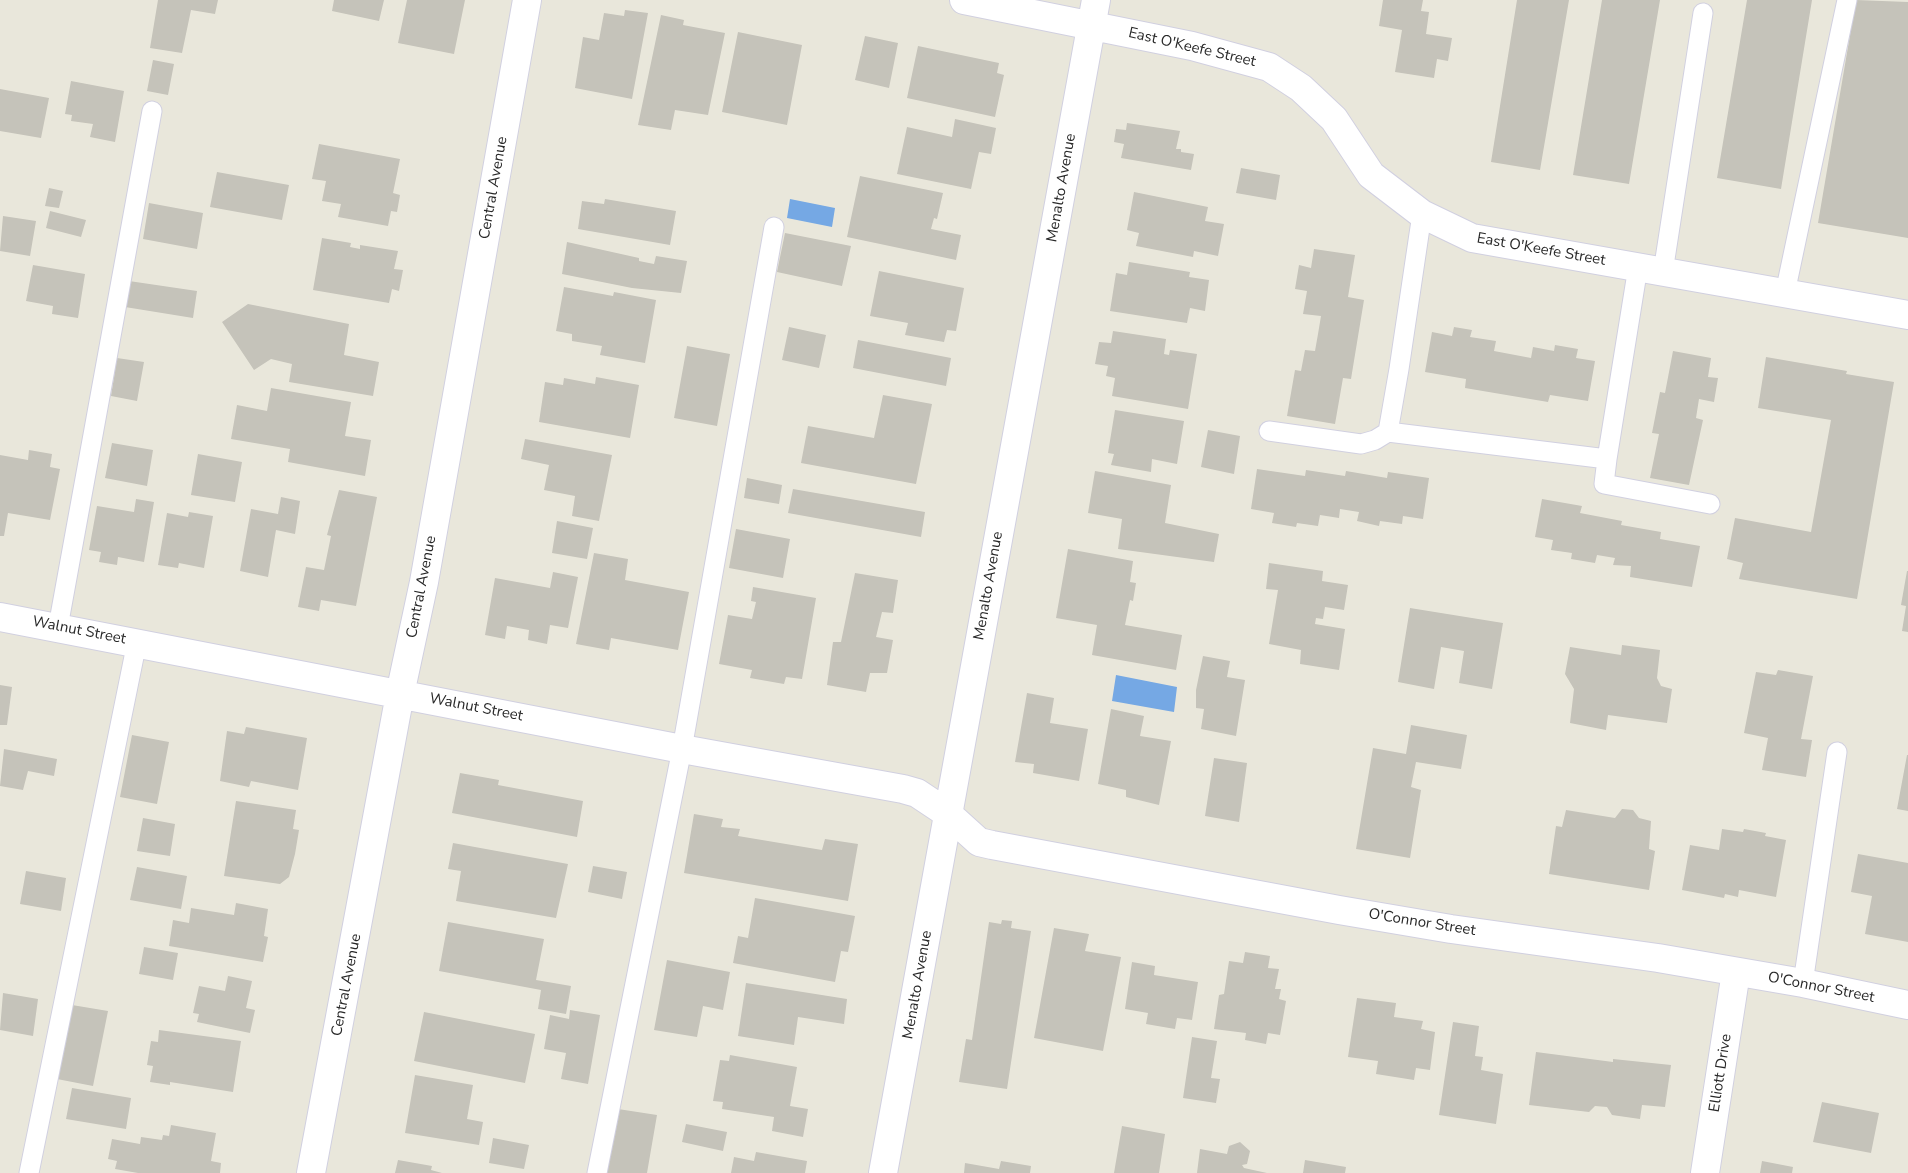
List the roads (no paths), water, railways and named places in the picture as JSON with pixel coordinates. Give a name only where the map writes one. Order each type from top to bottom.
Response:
[{"type":"street","name":"Central Avenue","points":[[311,1173],[400,694],[424,582],[527,0]]},
{"type":"street","name":"East O'Keefe Street","points":[[964,0],[1094,13],[1192,46],[1269,67],[1302,88],[1328,113],[1371,174],[1422,214],[1472,238],[1908,315]]},
{"type":"street","name":"Menalto Avenue","points":[[883,1173],[1094,13]]},
{"type":"street","name":"Walnut Street","points":[[0,617],[682,749],[903,789],[917,793],[947,813]]},
{"type":"street","name":"O'Connor Street","points":[[947,813],[979,842],[992,845],[1451,929],[1658,958],[1803,983],[1908,1005]]},
{"type":"street","name":"Elliott Drive","points":[[1705,1173],[1736,972]]},
{"type":"lane","points":[[1784,293],[1846,0]]},
{"type":"lane","points":[[1704,12],[1651,269],[1607,460],[1604,484],[1710,504]]},
{"type":"lane","points":[[58,627],[152,111]]},
{"type":"lane","points":[[1388,432],[1394,406],[1422,214]]},
{"type":"lane","points":[[597,1173],[682,749],[774,227]]},
{"type":"lane","points":[[1269,431],[1360,444],[1375,440],[1388,432],[1607,460]]},
{"type":"lane","points":[[29,1173],[137,642]]},
{"type":"lane","points":[[1803,983],[1837,752]]},
{"type":"water","points":[[790,199],[835,208],[832,227],[787,218]]},
{"type":"water","points":[[1116,675],[1177,687],[1174,712],[1112,701]]}]
